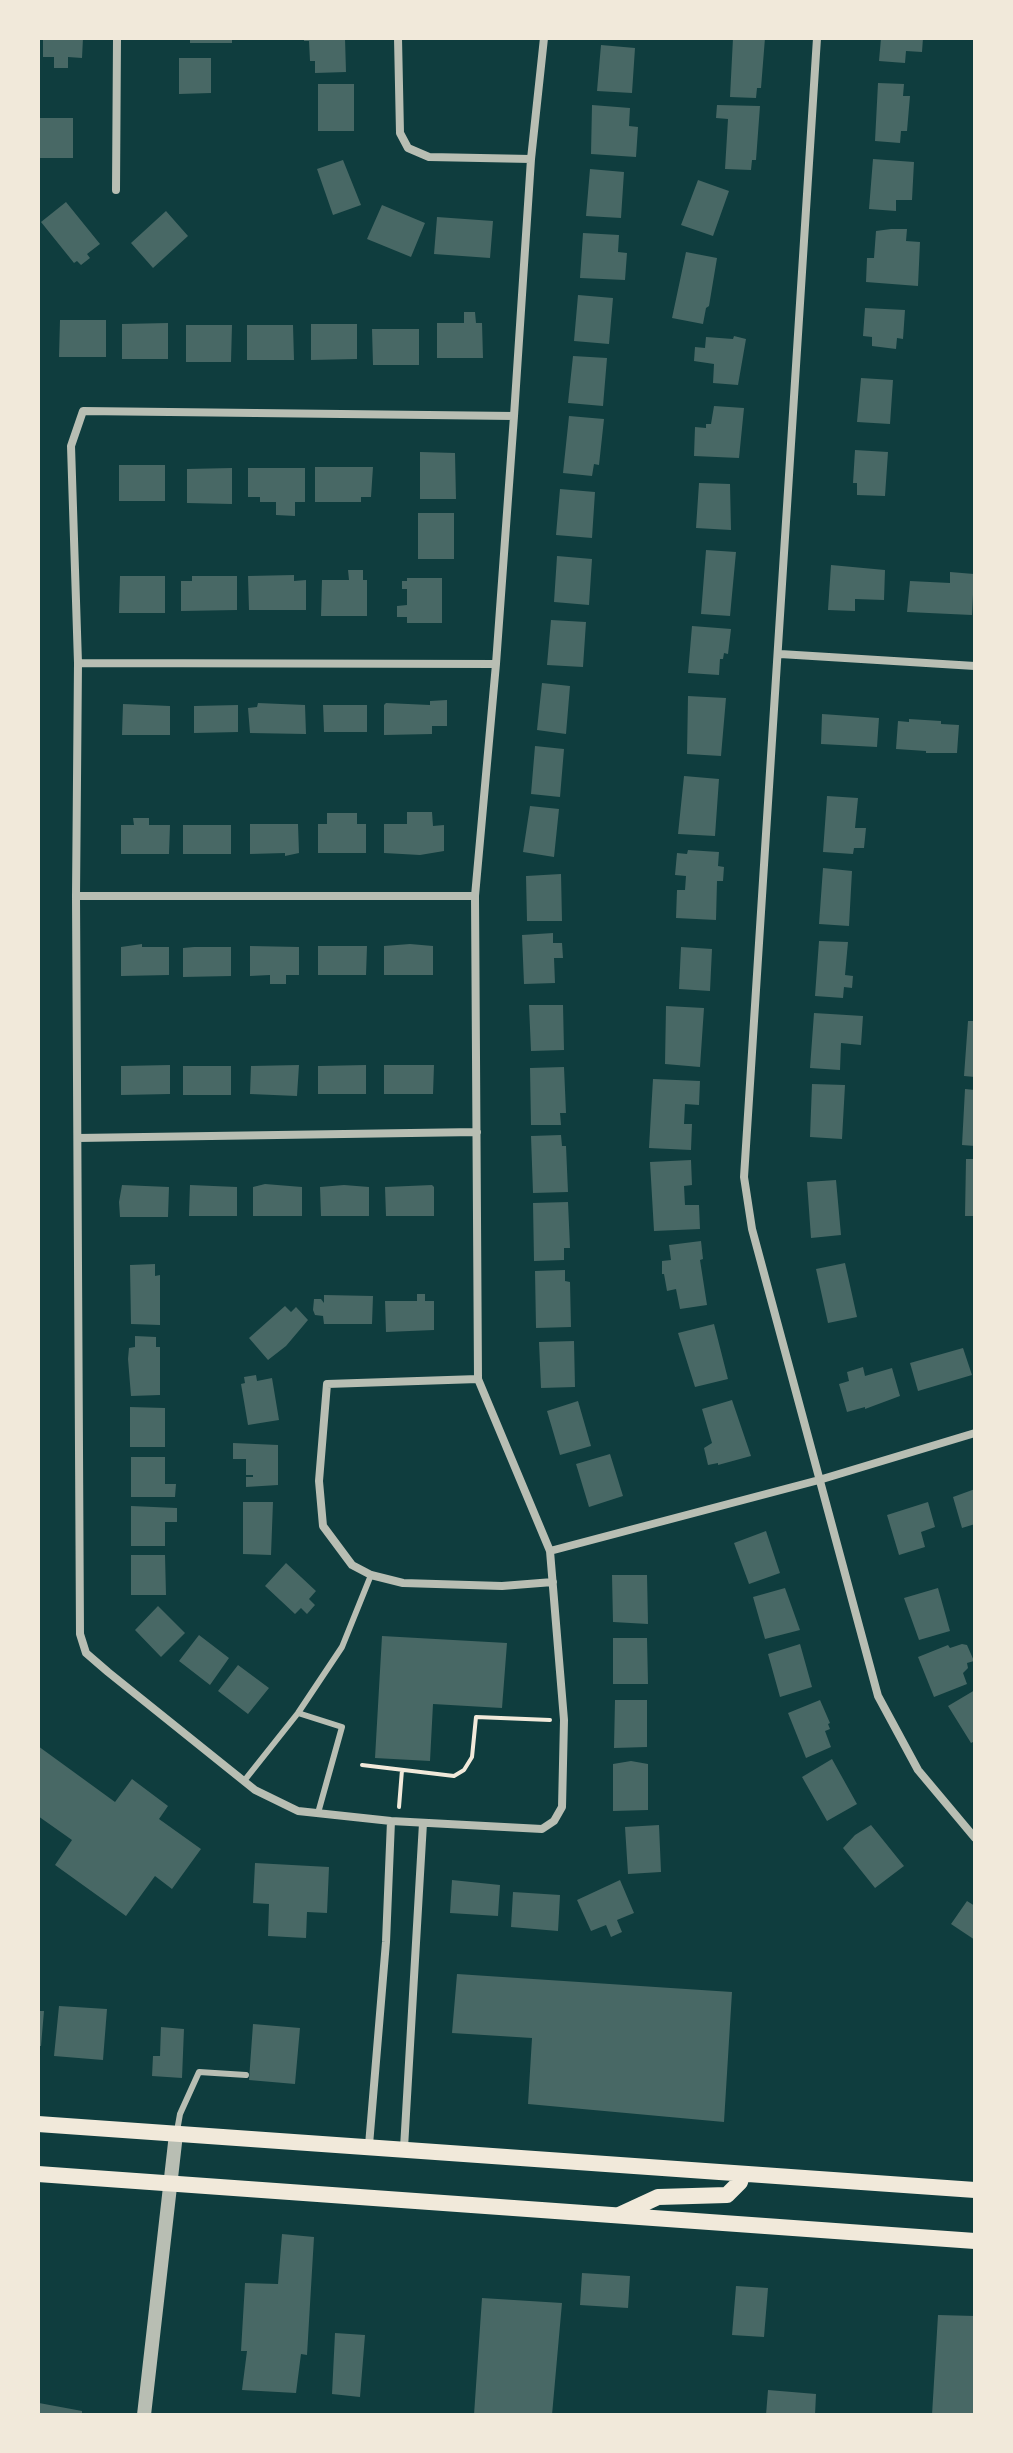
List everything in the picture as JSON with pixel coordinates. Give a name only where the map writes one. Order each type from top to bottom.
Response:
[{"type":"main road","points":[[38,2124],[975,2190]]},
{"type":"main road","points":[[38,2174],[975,2241]]},
{"type":"main road","points":[[618,2216],[658,2197],[727,2195],[740,2182],[742,2174]]},
{"type":"street","points":[[116,190],[117,38]]},
{"type":"street","points":[[398,38],[400,133],[408,148],[429,157],[531,159]]},
{"type":"street","points":[[514,416],[83,411],[71,446],[78,663],[76,896],[80,1634],[86,1653],[255,1790],[298,1811],[394,1821],[542,1829],[554,1821],[562,1807],[564,1720],[550,1551],[478,1379],[475,896],[496,664],[514,416],[531,159],[544,38]]},
{"type":"street","points":[[817,38],[780,654],[744,1177],[752,1229],[878,1696],[918,1770],[975,1838]]},
{"type":"street","points":[[780,654],[975,666]]},
{"type":"street","points":[[78,663],[496,664]]},
{"type":"street","points":[[76,896],[475,896]]},
{"type":"street","points":[[78,1138],[477,1132]]},
{"type":"street","points":[[478,1379],[327,1384],[319,1481],[323,1526],[352,1565],[371,1575],[417,1583],[502,1586],[553,1582]]},
{"type":"street","points":[[550,1551],[819,1480],[975,1433]]},
{"type":"street","points":[[369,2145],[394,1821]]},
{"type":"street","points":[[404,2148],[423,1823]]},
{"type":"street","points":[[144,2415],[176,2134]]},
{"type":"lane","points":[[244,1781],[298,1713],[342,1647],[371,1575]]},
{"type":"lane","points":[[298,1713],[342,1727],[318,1813]]},
{"type":"lane","points":[[176,2134],[180,2114],[199,2072],[246,2075]]},
{"type":"path","points":[[362,1765],[454,1776],[464,1770],[472,1757],[476,1717],[564,1720]]},
{"type":"path","points":[[394,1821],[402,1770]]},
{"type":"building","points":[[43,38],[83,38],[82,58],[68,57],[68,68],[54,68],[54,57],[43,57]]},
{"type":"building","points":[[190,38],[232,38],[232,43],[190,43]]},
{"type":"building","points":[[304,38],[345,38],[346,72],[315,73],[315,61],[310,61],[309,41],[304,41]]},
{"type":"building","points":[[733,38],[765,38],[761,88],[757,88],[756,98],[730,97]]},
{"type":"building","points":[[881,38],[923,38],[922,52],[906,51],[905,63],[879,61]]},
{"type":"building","points":[[601,45],[635,48],[632,93],[597,91]]},
{"type":"building","points":[[179,58],[211,58],[211,93],[179,94]]},
{"type":"building","points":[[878,83],[904,84],[903,96],[910,96],[907,131],[901,131],[900,143],[875,141]]},
{"type":"building","points":[[318,84],[354,84],[354,131],[318,131]]},
{"type":"building","points":[[592,105],[630,108],[629,126],[638,127],[636,157],[591,154]]},
{"type":"building","points":[[717,105],[760,106],[756,160],[752,160],[751,170],[725,169],[728,119],[716,118]]},
{"type":"building","points":[[38,118],[73,118],[73,158],[38,158]]},
{"type":"building","points":[[873,159],[914,162],[912,200],[896,200],[896,211],[869,209]]},
{"type":"building","points":[[343,160],[361,205],[333,215],[317,169]]},
{"type":"building","points":[[590,169],[624,172],[621,218],[586,216]]},
{"type":"building","points":[[698,180],[729,191],[713,236],[681,225]]},
{"type":"building","points":[[66,202],[100,244],[87,254],[90,258],[81,265],[77,261],[74,263],[41,222]]},
{"type":"building","points":[[382,205],[425,223],[411,257],[367,239]]},
{"type":"building","points":[[166,211],[188,236],[153,268],[131,243]]},
{"type":"building","points":[[437,217],[493,221],[490,258],[434,254]]},
{"type":"building","points":[[907,229],[906,241],[920,242],[918,286],[866,282],[867,258],[874,258],[876,231]]},
{"type":"building","points":[[583,233],[619,235],[618,252],[627,253],[625,280],[580,278]]},
{"type":"building","points":[[686,252],[717,258],[703,324],[672,318]]},
{"type":"building","points":[[578,295],[613,298],[609,344],[574,341]]},
{"type":"building","points":[[865,308],[905,310],[903,339],[897,338],[896,349],[872,346],[872,337],[863,336]]},
{"type":"building","points":[[464,312],[475,312],[476,323],[482,323],[483,358],[437,358],[437,323],[464,323]]},
{"type":"building","points":[[60,320],[106,320],[106,357],[59,357]]},
{"type":"building","points":[[168,323],[168,359],[122,359],[122,324]]},
{"type":"building","points":[[311,324],[357,324],[357,359],[311,360]]},
{"type":"building","points":[[186,325],[232,325],[231,362],[186,362]]},
{"type":"building","points":[[247,325],[293,325],[294,360],[247,360]]},
{"type":"building","points":[[372,329],[419,329],[419,365],[373,365]]},
{"type":"building","points":[[734,336],[746,339],[738,385],[713,383],[714,364],[694,361],[695,347],[705,348],[706,337],[733,339]]},
{"type":"building","points":[[573,356],[607,358],[603,406],[568,403]]},
{"type":"building","points":[[861,378],[893,380],[890,424],[857,422]]},
{"type":"building","points":[[714,406],[744,408],[739,458],[694,456],[695,427],[706,428],[706,424],[711,424]]},
{"type":"building","points":[[569,416],[604,419],[599,465],[594,464],[592,476],[563,473]]},
{"type":"building","points":[[855,450],[888,452],[885,496],[857,495],[857,483],[853,483]]},
{"type":"building","points":[[420,452],[455,453],[456,499],[420,499]]},
{"type":"building","points":[[119,465],[165,465],[165,501],[119,501]]},
{"type":"building","points":[[315,467],[373,467],[371,497],[361,497],[361,502],[315,502]]},
{"type":"building","points":[[232,468],[232,504],[187,503],[187,469]]},
{"type":"building","points":[[248,468],[305,468],[305,502],[295,502],[295,516],[276,515],[276,502],[260,502],[260,497],[248,497]]},
{"type":"building","points":[[699,483],[730,484],[731,530],[696,528]]},
{"type":"building","points":[[560,489],[595,492],[592,538],[556,535]]},
{"type":"building","points":[[418,513],[454,513],[454,559],[418,559]]},
{"type":"building","points":[[706,550],[736,552],[730,616],[701,614]]},
{"type":"building","points":[[557,556],[592,559],[589,605],[554,602]]},
{"type":"building","points":[[831,565],[885,570],[884,600],[855,599],[855,611],[828,610]]},
{"type":"building","points":[[348,570],[363,570],[363,580],[367,580],[367,616],[321,616],[322,580],[349,580]]},
{"type":"building","points":[[950,572],[974,574],[972,615],[907,612],[910,581],[950,583]]},
{"type":"building","points":[[294,575],[294,581],[306,580],[306,610],[249,610],[248,576]]},
{"type":"building","points":[[120,576],[165,576],[165,613],[119,613]]},
{"type":"building","points":[[192,576],[237,576],[237,610],[181,611],[181,581],[192,581]]},
{"type":"building","points":[[407,578],[442,578],[442,623],[407,623],[407,617],[397,617],[397,606],[407,605],[407,589],[402,589],[402,581],[407,581]]},
{"type":"building","points":[[551,620],[586,622],[583,667],[547,665]]},
{"type":"building","points":[[692,626],[731,629],[728,654],[724,653],[723,659],[720,659],[719,675],[688,673]]},
{"type":"building","points":[[542,683],[570,686],[566,734],[537,730]]},
{"type":"building","points":[[688,696],[726,698],[721,756],[687,754]]},
{"type":"building","points":[[447,700],[447,726],[432,726],[432,734],[384,735],[386,703],[430,705],[430,701]]},
{"type":"building","points":[[258,703],[305,705],[306,734],[250,733],[248,708],[257,707]]},
{"type":"building","points":[[123,704],[170,706],[170,735],[122,735]]},
{"type":"building","points":[[238,705],[238,732],[194,733],[194,706]]},
{"type":"building","points":[[323,705],[367,705],[367,732],[324,732]]},
{"type":"building","points":[[822,714],[879,718],[877,747],[821,744]]},
{"type":"building","points":[[909,719],[959,725],[957,753],[896,749],[898,721],[909,722]]},
{"type":"building","points":[[535,746],[564,749],[560,797],[531,794]]},
{"type":"building","points":[[684,776],[719,779],[715,836],[678,834]]},
{"type":"building","points":[[827,796],[858,798],[855,828],[866,828],[864,848],[854,848],[853,854],[823,852]]},
{"type":"building","points":[[530,806],[559,809],[554,857],[523,852]]},
{"type":"building","points":[[407,812],[432,812],[433,826],[444,825],[444,851],[420,855],[384,853],[384,824],[407,824]]},
{"type":"building","points":[[327,813],[357,813],[357,824],[366,824],[366,853],[318,853],[318,824],[327,824]]},
{"type":"building","points":[[133,818],[149,818],[149,825],[170,825],[169,854],[121,854],[121,825],[134,825]]},
{"type":"building","points":[[250,824],[298,824],[299,853],[285,856],[285,853],[250,854]]},
{"type":"building","points":[[183,825],[231,825],[231,854],[183,854]]},
{"type":"building","points":[[688,850],[719,852],[718,866],[724,867],[723,881],[717,881],[716,920],[676,918],[677,890],[685,890],[686,876],[675,875],[677,853],[687,854]]},
{"type":"building","points":[[823,868],[852,871],[849,926],[819,924]]},
{"type":"building","points":[[561,874],[562,921],[527,921],[526,876]]},
{"type":"building","points":[[553,933],[553,943],[562,943],[563,958],[554,958],[555,983],[524,984],[522,935]]},
{"type":"building","points":[[819,941],[848,942],[845,975],[853,976],[852,988],[844,987],[843,998],[815,996]]},
{"type":"building","points":[[142,944],[142,947],[169,947],[169,975],[121,976],[121,947]]},
{"type":"building","points":[[250,946],[299,947],[299,975],[286,975],[286,984],[270,984],[270,975],[250,976]]},
{"type":"building","points":[[318,946],[367,946],[366,975],[318,975]]},
{"type":"building","points":[[384,946],[433,946],[433,975],[384,975]]},
{"type":"building","points":[[231,947],[231,976],[183,977],[183,948]]},
{"type":"building","points":[[681,947],[712,949],[710,991],[679,989]]},
{"type":"building","points":[[529,1005],[563,1005],[564,1050],[531,1051]]},
{"type":"building","points":[[666,1006],[704,1008],[700,1067],[665,1064]]},
{"type":"building","points":[[814,1013],[863,1016],[861,1045],[841,1043],[840,1070],[810,1068]]},
{"type":"building","points":[[968,1021],[975,1021],[975,1077],[964,1076]]},
{"type":"building","points":[[170,1065],[170,1094],[121,1095],[121,1066]]},
{"type":"building","points":[[299,1065],[297,1096],[250,1094],[251,1066]]},
{"type":"building","points":[[366,1065],[366,1094],[318,1094],[318,1066]]},
{"type":"building","points":[[384,1065],[434,1065],[433,1094],[384,1094]]},
{"type":"building","points":[[183,1066],[231,1066],[231,1095],[183,1095]]},
{"type":"building","points":[[564,1067],[566,1113],[560,1113],[561,1125],[531,1125],[530,1068]]},
{"type":"building","points":[[653,1079],[700,1081],[699,1105],[685,1104],[684,1124],[692,1124],[691,1150],[649,1148]]},
{"type":"building","points":[[812,1084],[845,1085],[842,1139],[810,1137]]},
{"type":"building","points":[[965,1089],[975,1090],[975,1146],[962,1145]]},
{"type":"building","points":[[561,1135],[562,1146],[566,1146],[568,1192],[533,1193],[531,1136]]},
{"type":"building","points":[[966,1159],[975,1159],[975,1216],[965,1216]]},
{"type":"building","points":[[691,1160],[692,1185],[684,1186],[685,1205],[699,1205],[700,1229],[654,1231],[650,1162]]},
{"type":"building","points":[[836,1180],[841,1235],[811,1238],[807,1182]]},
{"type":"building","points":[[265,1184],[302,1187],[302,1216],[253,1216],[253,1187]]},
{"type":"building","points":[[122,1185],[169,1187],[168,1217],[120,1217]]},
{"type":"building","points":[[190,1185],[237,1187],[237,1216],[189,1216]]},
{"type":"building","points":[[432,1185],[434,1216],[386,1216],[385,1187]]},
{"type":"building","points":[[320,1187],[369,1187],[369,1216],[321,1216]]},
{"type":"building","points":[[568,1202],[570,1248],[564,1248],[564,1260],[534,1261],[533,1203]]},
{"type":"building","points":[[701,1241],[703,1259],[700,1260],[707,1305],[680,1309],[676,1289],[667,1291],[662,1261],[671,1260],[669,1245]]},
{"type":"building","points":[[845,1263],[857,1317],[828,1323],[816,1269]]},
{"type":"building","points":[[155,1264],[155,1276],[160,1275],[160,1325],[131,1324],[130,1265]]},
{"type":"building","points":[[565,1270],[565,1281],[570,1282],[571,1327],[536,1328],[535,1271]]},
{"type":"building","points":[[417,1294],[425,1294],[425,1301],[434,1301],[434,1330],[386,1332],[385,1301],[417,1301]]},
{"type":"building","points":[[324,1295],[373,1296],[372,1324],[324,1324],[323,1316],[315,1315],[313,1310],[314,1299],[321,1299],[324,1303]]},
{"type":"building","points":[[285,1306],[291,1312],[296,1307],[308,1320],[286,1346],[268,1360],[249,1338]]},
{"type":"building","points":[[714,1324],[728,1379],[695,1387],[678,1333]]},
{"type":"building","points":[[135,1336],[156,1337],[156,1347],[160,1347],[160,1395],[131,1396],[128,1359],[129,1348],[135,1347]]},
{"type":"building","points":[[574,1341],[575,1387],[541,1388],[539,1342]]},
{"type":"building","points":[[963,1348],[972,1375],[918,1391],[910,1363]]},
{"type":"building","points":[[863,1367],[865,1376],[892,1368],[900,1396],[847,1412],[839,1384],[849,1381],[847,1372]]},
{"type":"building","points":[[256,1375],[257,1381],[272,1378],[279,1420],[248,1425],[241,1384],[245,1383],[244,1377]]},
{"type":"building","points":[[732,1400],[751,1456],[708,1465],[704,1448],[712,1443],[702,1409]]},
{"type":"building","points":[[578,1401],[591,1446],[560,1455],[547,1411]]},
{"type":"building","points":[[130,1407],[165,1408],[165,1447],[130,1447]]},
{"type":"building","points":[[233,1443],[278,1445],[278,1485],[246,1487],[246,1477],[253,1475],[246,1475],[246,1459],[233,1459]]},
{"type":"building","points":[[610,1454],[623,1496],[589,1507],[576,1464]]},
{"type":"building","points":[[131,1457],[165,1457],[165,1484],[176,1484],[175,1497],[131,1497]]},
{"type":"building","points":[[975,1489],[975,1524],[962,1528],[953,1497]]},
{"type":"building","points":[[243,1502],[273,1502],[271,1555],[243,1554]]},
{"type":"building","points":[[928,1502],[935,1527],[921,1532],[925,1547],[899,1555],[887,1515]]},
{"type":"building","points":[[131,1506],[177,1508],[177,1522],[165,1522],[165,1546],[131,1546]]},
{"type":"building","points":[[766,1531],[780,1573],[749,1584],[734,1543]]},
{"type":"building","points":[[131,1555],[165,1555],[166,1595],[131,1595]]},
{"type":"building","points":[[286,1563],[316,1591],[309,1599],[315,1605],[307,1614],[301,1608],[295,1614],[265,1586]]},
{"type":"building","points":[[612,1575],[647,1575],[648,1624],[613,1622]]},
{"type":"building","points":[[785,1588],[800,1630],[765,1639],[753,1597]]},
{"type":"building","points":[[938,1588],[950,1631],[919,1640],[904,1598]]},
{"type":"building","points":[[158,1606],[185,1633],[161,1657],[135,1630]]},
{"type":"building","points":[[199,1635],[229,1658],[210,1685],[179,1661]]},
{"type":"building","points":[[382,1636],[507,1643],[502,1708],[433,1704],[430,1761],[375,1758]]},
{"type":"building","points":[[613,1638],[647,1638],[648,1684],[613,1684]]},
{"type":"building","points":[[800,1644],[812,1687],[780,1697],[768,1654]]},
{"type":"building","points":[[948,1645],[950,1648],[967,1645],[974,1661],[967,1663],[968,1668],[963,1673],[967,1684],[934,1697],[918,1657]]},
{"type":"building","points":[[238,1665],[269,1688],[248,1714],[218,1691]]},
{"type":"building","points":[[975,1690],[975,1741],[971,1743],[948,1706]]},
{"type":"building","points":[[615,1700],[647,1700],[647,1747],[614,1748]]},
{"type":"building","points":[[820,1700],[830,1723],[830,1729],[825,1731],[831,1747],[806,1758],[788,1713]]},
{"type":"building","points":[[38,1746],[115,1802],[132,1779],[168,1806],[159,1819],[201,1849],[172,1889],[155,1876],[126,1916],[55,1865],[72,1840],[38,1816]]},
{"type":"building","points":[[832,1759],[857,1804],[827,1821],[802,1777]]},
{"type":"building","points":[[631,1761],[648,1764],[648,1810],[613,1811],[613,1764]]},
{"type":"building","points":[[659,1825],[661,1872],[628,1874],[625,1827]]},
{"type":"building","points":[[871,1825],[904,1866],[875,1888],[843,1848],[855,1835]]},
{"type":"building","points":[[255,1863],[329,1867],[327,1913],[307,1912],[306,1938],[268,1936],[269,1904],[253,1903]]},
{"type":"building","points":[[452,1880],[500,1885],[498,1916],[450,1913]]},
{"type":"building","points":[[620,1880],[634,1913],[617,1920],[622,1932],[611,1937],[606,1925],[591,1931],[577,1900]]},
{"type":"building","points":[[513,1892],[560,1895],[558,1931],[511,1927]]},
{"type":"building","points":[[967,1901],[975,1906],[975,1940],[951,1924]]},
{"type":"building","points":[[457,1974],[732,1992],[724,2122],[528,2104],[532,2038],[452,2033]]},
{"type":"building","points":[[59,2006],[107,2009],[103,2060],[54,2056]]},
{"type":"building","points":[[38,2011],[44,2011],[41,2046],[38,2046]]},
{"type":"building","points":[[253,2024],[300,2028],[295,2084],[249,2080]]},
{"type":"building","points":[[161,2027],[184,2029],[182,2078],[152,2076],[153,2056],[160,2056]]},
{"type":"building","points":[[282,2234],[314,2237],[307,2355],[301,2354],[296,2393],[242,2390],[247,2351],[241,2351],[245,2283],[278,2284]]},
{"type":"building","points":[[582,2273],[630,2276],[628,2308],[580,2305]]},
{"type":"building","points":[[736,2286],[768,2288],[764,2337],[732,2335]]},
{"type":"building","points":[[482,2298],[562,2303],[552,2415],[474,2415]]},
{"type":"building","points":[[938,2315],[975,2316],[975,2415],[932,2415]]},
{"type":"building","points":[[335,2333],[365,2335],[360,2397],[332,2394]]},
{"type":"building","points":[[768,2390],[816,2394],[815,2415],[766,2415]]},
{"type":"building","points":[[39,2403],[82,2411],[82,2415],[38,2415]]}]
